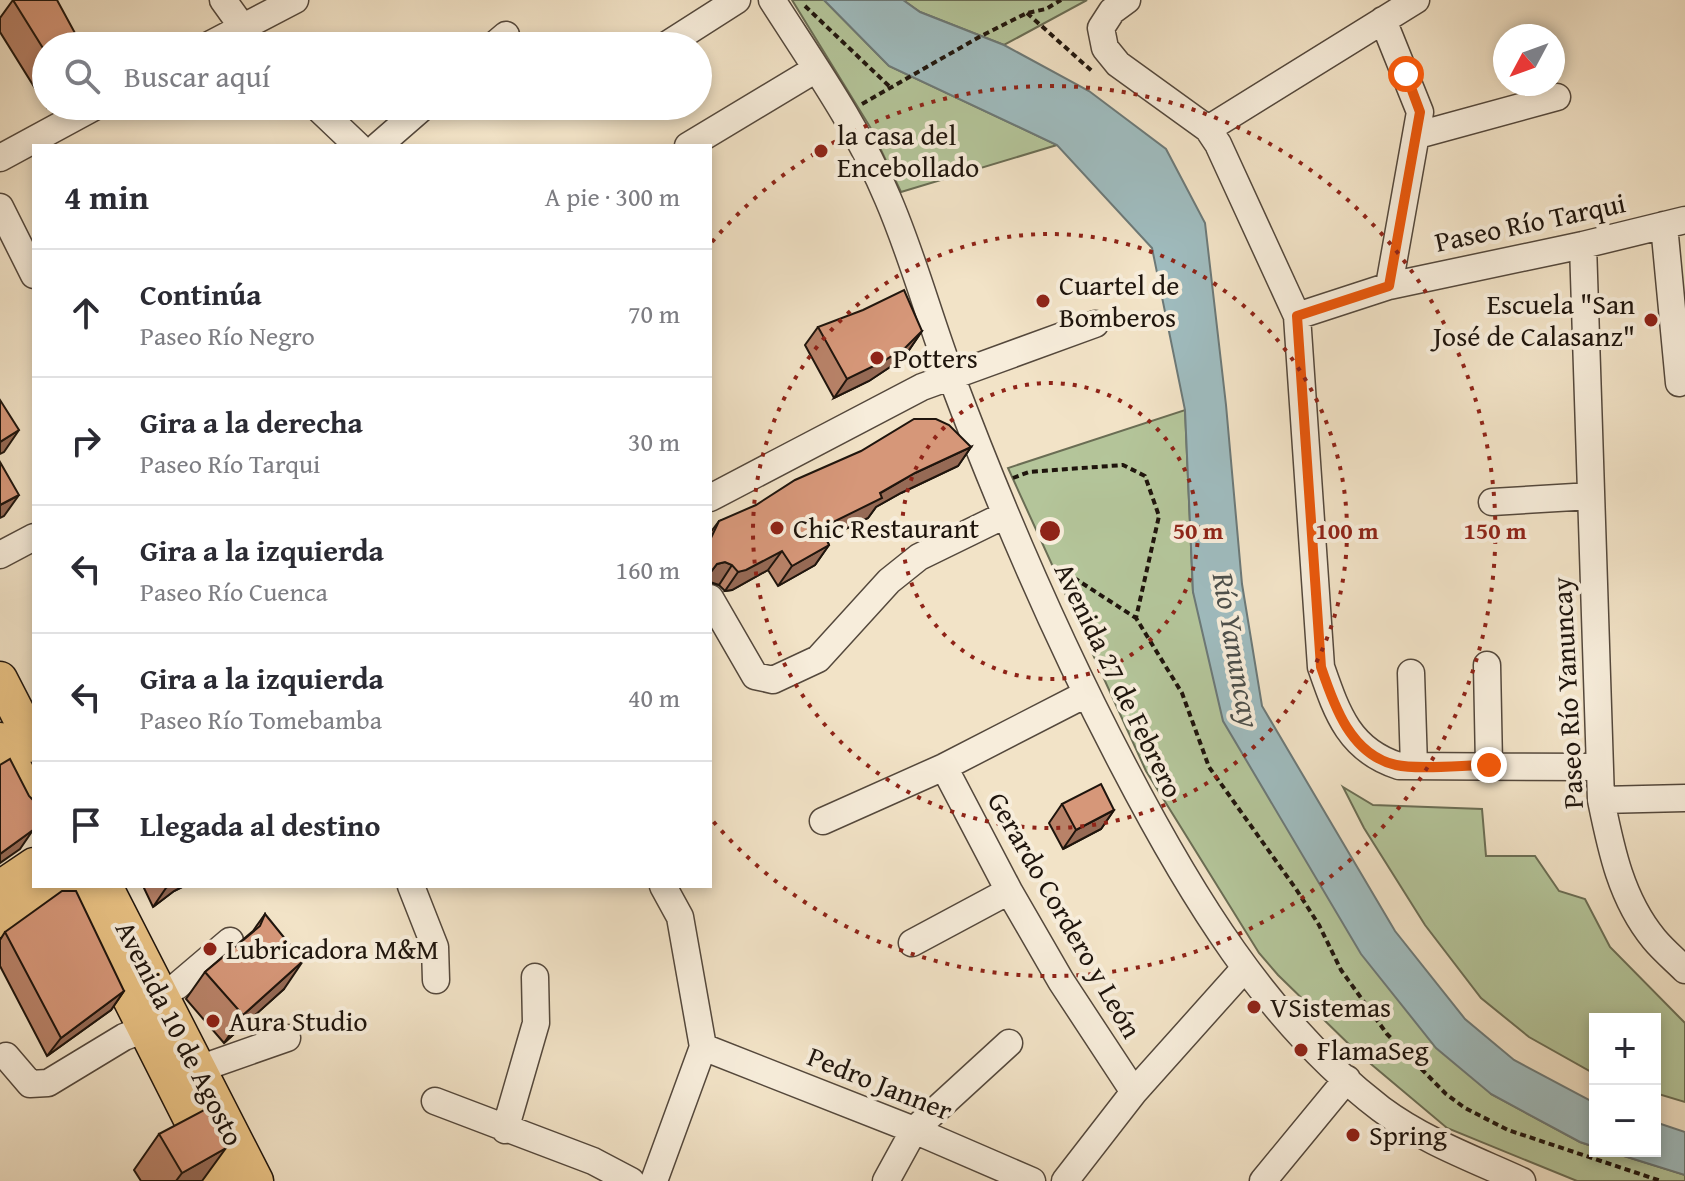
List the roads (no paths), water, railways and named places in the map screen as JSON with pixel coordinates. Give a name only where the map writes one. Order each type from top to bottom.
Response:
[{"type":"main road","points":[[0,679],[32,741]]},
{"type":"main road","points":[[0,740],[32,802]]},
{"type":"main road","points":[[0,888],[32,866]]},
{"type":"main road","points":[[0,920],[44,888]]},
{"type":"main road","name":"Avenida 10 de Agosto","points":[[74,888],[222,1181]]},
{"type":"main road","name":"Avenida 10 de Agosto","points":[[106,888],[256,1181]]},
{"type":"street","points":[[223,0],[247,32]]},
{"type":"street","points":[[255,32],[295,0]]},
{"type":"street","points":[[687,32],[737,0]]},
{"type":"street","name":"Avenida 27 de Febrero","points":[[772,0],[860,141],[889,199],[951,378],[1043,603],[1086,694],[1186,878],[1245,968],[1281,1012],[1347,1079],[1381,1109],[1419,1134],[1522,1181]]},
{"type":"street","points":[[1127,0],[1112,11],[1101,28],[1105,48],[1118,64],[1208,129],[1218,144],[1297,316],[1321,667],[1334,704],[1357,742],[1377,759],[1399,766],[1598,767]]},
{"type":"street","points":[[1208,129],[1416,0]]},
{"type":"street","points":[[1383,20],[1420,112],[1389,286]]},
{"type":"street","points":[[691,144],[816,69]]},
{"type":"street","points":[[1418,135],[1557,97]]},
{"type":"street","points":[[0,158],[70,120]]},
{"type":"street","points":[[331,120],[356,144]]},
{"type":"street","points":[[380,144],[408,120]]},
{"type":"street","points":[[0,207],[32,271]]},
{"type":"street","points":[[1674,222],[1679,383]]},
{"type":"street","name":"Paseo Río Tarqui","points":[[1297,316],[1389,286],[1583,245],[1674,222]]},
{"type":"street","name":"Paseo Río Yanuncay","points":[[1583,245],[1601,800],[1618,876],[1633,907],[1654,939],[1685,970]]},
{"type":"street","points":[[712,496],[922,387],[1095,324]]},
{"type":"street","points":[[1492,502],[1591,496]]},
{"type":"street","points":[[712,601],[755,676],[773,680],[818,659],[889,581],[919,557],[1005,515]]},
{"type":"street","points":[[0,555],[32,538]]},
{"type":"street","points":[[1487,665],[1489,765]]},
{"type":"street","points":[[1411,673],[1414,766]]},
{"type":"street","points":[[823,821],[944,767],[1086,694]]},
{"type":"street","name":"Gerardo Cordero y León","points":[[944,767],[1009,891],[1061,981],[1134,1092]]},
{"type":"street","points":[[1601,800],[1685,798]]},
{"type":"street","points":[[412,888],[435,947],[436,980]]},
{"type":"street","points":[[654,1181],[703,1047],[680,917],[664,888]]},
{"type":"street","points":[[912,943],[1009,891]]},
{"type":"street","points":[[160,993],[177,986],[230,941]]},
{"type":"street","points":[[1065,1181],[1134,1092],[1245,968]]},
{"type":"street","points":[[505,1130],[536,1023],[535,977]]},
{"type":"street","points":[[6,1056],[30,1084],[48,1083],[124,1037],[145,1029]]},
{"type":"street","points":[[201,1074],[213,1064],[287,1038]]},
{"type":"street","points":[[886,1181],[914,1130],[1009,1043]]},
{"type":"street","name":"Pedro Janner","points":[[703,1047],[914,1130],[1032,1181]]},
{"type":"street","points":[[1263,1181],[1347,1079]]},
{"type":"street","points":[[435,1101],[593,1161],[631,1181]]},
{"type":"water","name":"Río Yanuncay","points":[[824,0],[903,0],[920,12],[1004,45],[1089,91],[1166,149],[1205,223],[1242,584],[1262,706],[1395,931],[1465,1019],[1514,1060],[1589,1100],[1589,1145],[1491,1094],[1436,1048],[1361,954],[1223,721],[1193,592],[1185,410],[1152,248],[1057,145],[889,66]]},
{"type":"water","points":[[1661,1124],[1685,1132],[1685,1175],[1627,1157],[1661,1157]]},
{"type":"place","name":"la casa del Encebollado","points":[[821,151]]},
{"type":"place","name":"Cuartel de Bomberos","points":[[1043,301]]},
{"type":"place","name":"Escuela \"San José de Calasanz\"","points":[[1651,320]]},
{"type":"place","name":"Potters","points":[[877,358]]},
{"type":"place","name":"Chic Restaurant","points":[[777,528]]},
{"type":"place","name":"Lubricadora M&M","points":[[210,949]]},
{"type":"place","name":"VSistemas","points":[[1254,1007]]},
{"type":"place","name":"Aura Studio","points":[[213,1021]]},
{"type":"place","name":"FlamaSeg","points":[[1301,1050]]},
{"type":"place","name":"Spring","points":[[1353,1135]]}]
